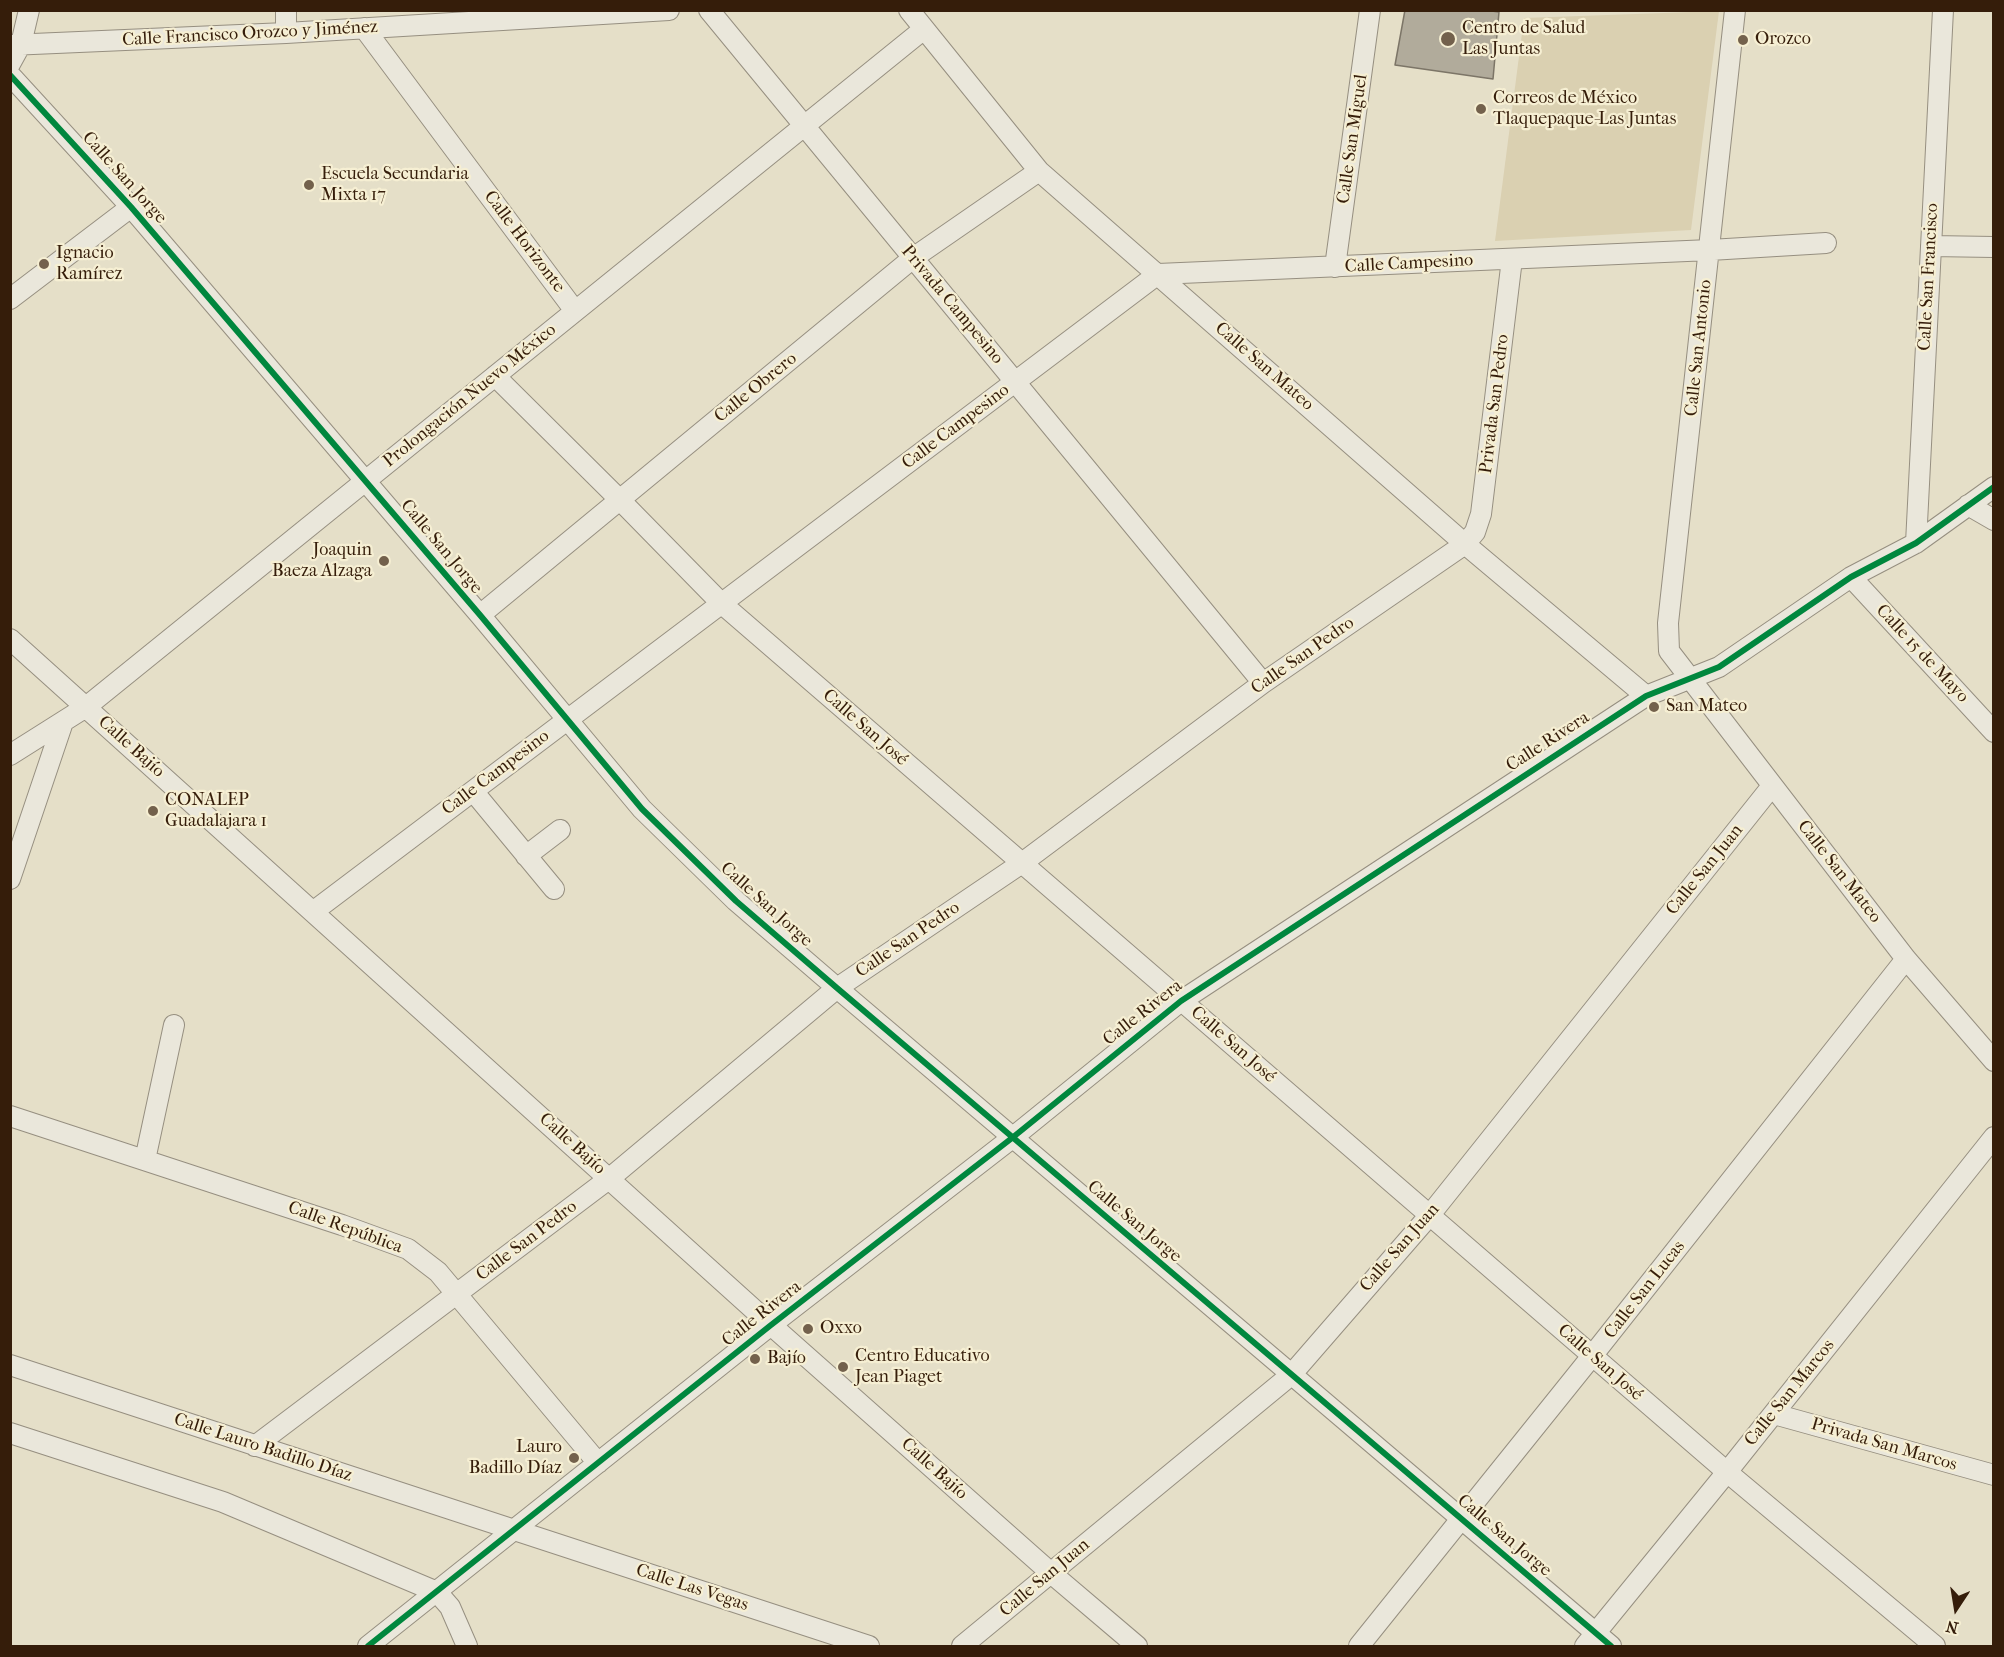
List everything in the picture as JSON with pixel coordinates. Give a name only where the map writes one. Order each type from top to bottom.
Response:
[{"type":"street","points":[[10,63],[29,10]]},
{"type":"street","points":[[286,10],[286,33]]},
{"type":"street","name":"Calle Francisco Orozco y Jiménez","points":[[16,44],[286,33],[550,14],[669,10]]},
{"type":"street","name":"Privada Campesino","points":[[709,10],[1263,683]]},
{"type":"street","name":"Calle San Mateo","points":[[909,10],[1039,171],[1465,544],[1646,696]]},
{"type":"street","name":"Calle San Miguel","points":[[1335,267],[1370,10]]},
{"type":"street","name":"Calle San Antonio","points":[[1690,679],[1669,651],[1668,623],[1735,10]]},
{"type":"street","name":"Calle San Francisco","points":[[1916,543],[1942,10]]},
{"type":"street","name":"Calle Horizonte","points":[[364,28],[576,311]]},
{"type":"street","name":"Prolongación Nuevo México","points":[[10,755],[86,707],[924,29]]},
{"type":"street","name":"Calle San Jorge","points":[[10,75],[131,207],[480,615],[642,809],[736,900],[1462,1520],[1590,1640],[1611,1647]]},
{"type":"street","name":"Calle Obrero","points":[[480,615],[913,258],[1039,171]]},
{"type":"street","points":[[10,299],[131,207]]},
{"type":"street","name":"Calle Campesino","points":[[314,912],[1158,274],[1826,243]]},
{"type":"street","points":[[1931,246],[1994,247]]},
{"type":"street","name":"Privada San Pedro","points":[[1465,544],[1476,532],[1481,514],[1512,259]]},
{"type":"street","name":"Calle San José","points":[[495,376],[721,603],[1429,1216],[1935,1647]]},
{"type":"street","name":"Calle Rivera","points":[[368,1647],[771,1325],[1012,1138],[1181,1000],[1646,696],[1719,668],[1851,577],[1916,543],[1994,487]]},
{"type":"street","points":[[1968,506],[1994,520]]},
{"type":"street","name":"Calle San Pedro","points":[[255,1446],[610,1178],[837,988],[1022,863],[1263,683],[1465,544]]},
{"type":"street","name":"Calle 15 de Mayo","points":[[1851,577],[1994,732]]},
{"type":"street","name":"Calle Bajío","points":[[10,639],[771,1325],[1137,1647]]},
{"type":"street","name":"Calle San Mateo","points":[[1690,679],[1906,959],[1994,1061]]},
{"type":"street","points":[[10,879],[63,722]]},
{"type":"street","name":"Calle San Juan","points":[[962,1647],[1291,1375],[1429,1216],[1772,786]]},
{"type":"street","points":[[473,791],[554,889]]},
{"type":"street","points":[[526,856],[560,830]]},
{"type":"street","name":"Calle San Lucas","points":[[1359,1647],[1906,959]]},
{"type":"street","points":[[145,1160],[174,1025]]},
{"type":"street","name":"Calle República","points":[[10,1116],[342,1225],[408,1249],[438,1272],[598,1463]]},
{"type":"street","name":"Calle San Marcos","points":[[1590,1640],[1774,1414],[1994,1137]]},
{"type":"street","name":"Calle Lauro Badillo Díaz","points":[[10,1365],[516,1530]]},
{"type":"street","name":"Privada San Marcos","points":[[1774,1414],[1994,1475]]},
{"type":"street","points":[[10,1433],[223,1502],[437,1592],[450,1607],[467,1647]]},
{"type":"street","name":"Calle Las Vegas","points":[[516,1530],[869,1647]]},
{"type":"shaded area","points":[[1719,11],[1691,230],[1495,241],[1524,18]]},
{"type":"building","name":"Centro de Salud Las Juntas","points":[[1405,10],[1499,12],[1493,79],[1395,65]]},
{"type":"cycle path","points":[[10,75],[131,207],[480,615],[642,809],[736,901],[1611,1646]]},
{"type":"cycle path","points":[[368,1646],[771,1325],[1012,1138],[1181,1001],[1646,696],[1719,667],[1851,577],[1916,543],[1994,487]]},
{"type":"place","name":"Centro de Salud Las Juntas","points":[[1448,39]]},
{"type":"place","name":"Orozco","points":[[1743,40]]},
{"type":"place","name":"Correos de México Tlaquepaque-Las Juntas","points":[[1481,109]]},
{"type":"place","name":"Escuela Secundaria Mixta 17","points":[[309,185]]},
{"type":"place","name":"Ignacio Ramírez","points":[[44,264]]},
{"type":"place","name":"Joaquin Baeza Alzaga","points":[[384,561]]},
{"type":"place","name":"San Mateo","points":[[1654,707]]},
{"type":"place","name":"CONALEP Guadalajara 1","points":[[153,811]]},
{"type":"place","name":"Oxxo","points":[[808,1329]]},
{"type":"place","name":"Bajío","points":[[755,1359]]},
{"type":"place","name":"Centro Educativo Jean Piaget","points":[[843,1367]]},
{"type":"place","name":"Lauro Badillo Díaz","points":[[574,1458]]}]
